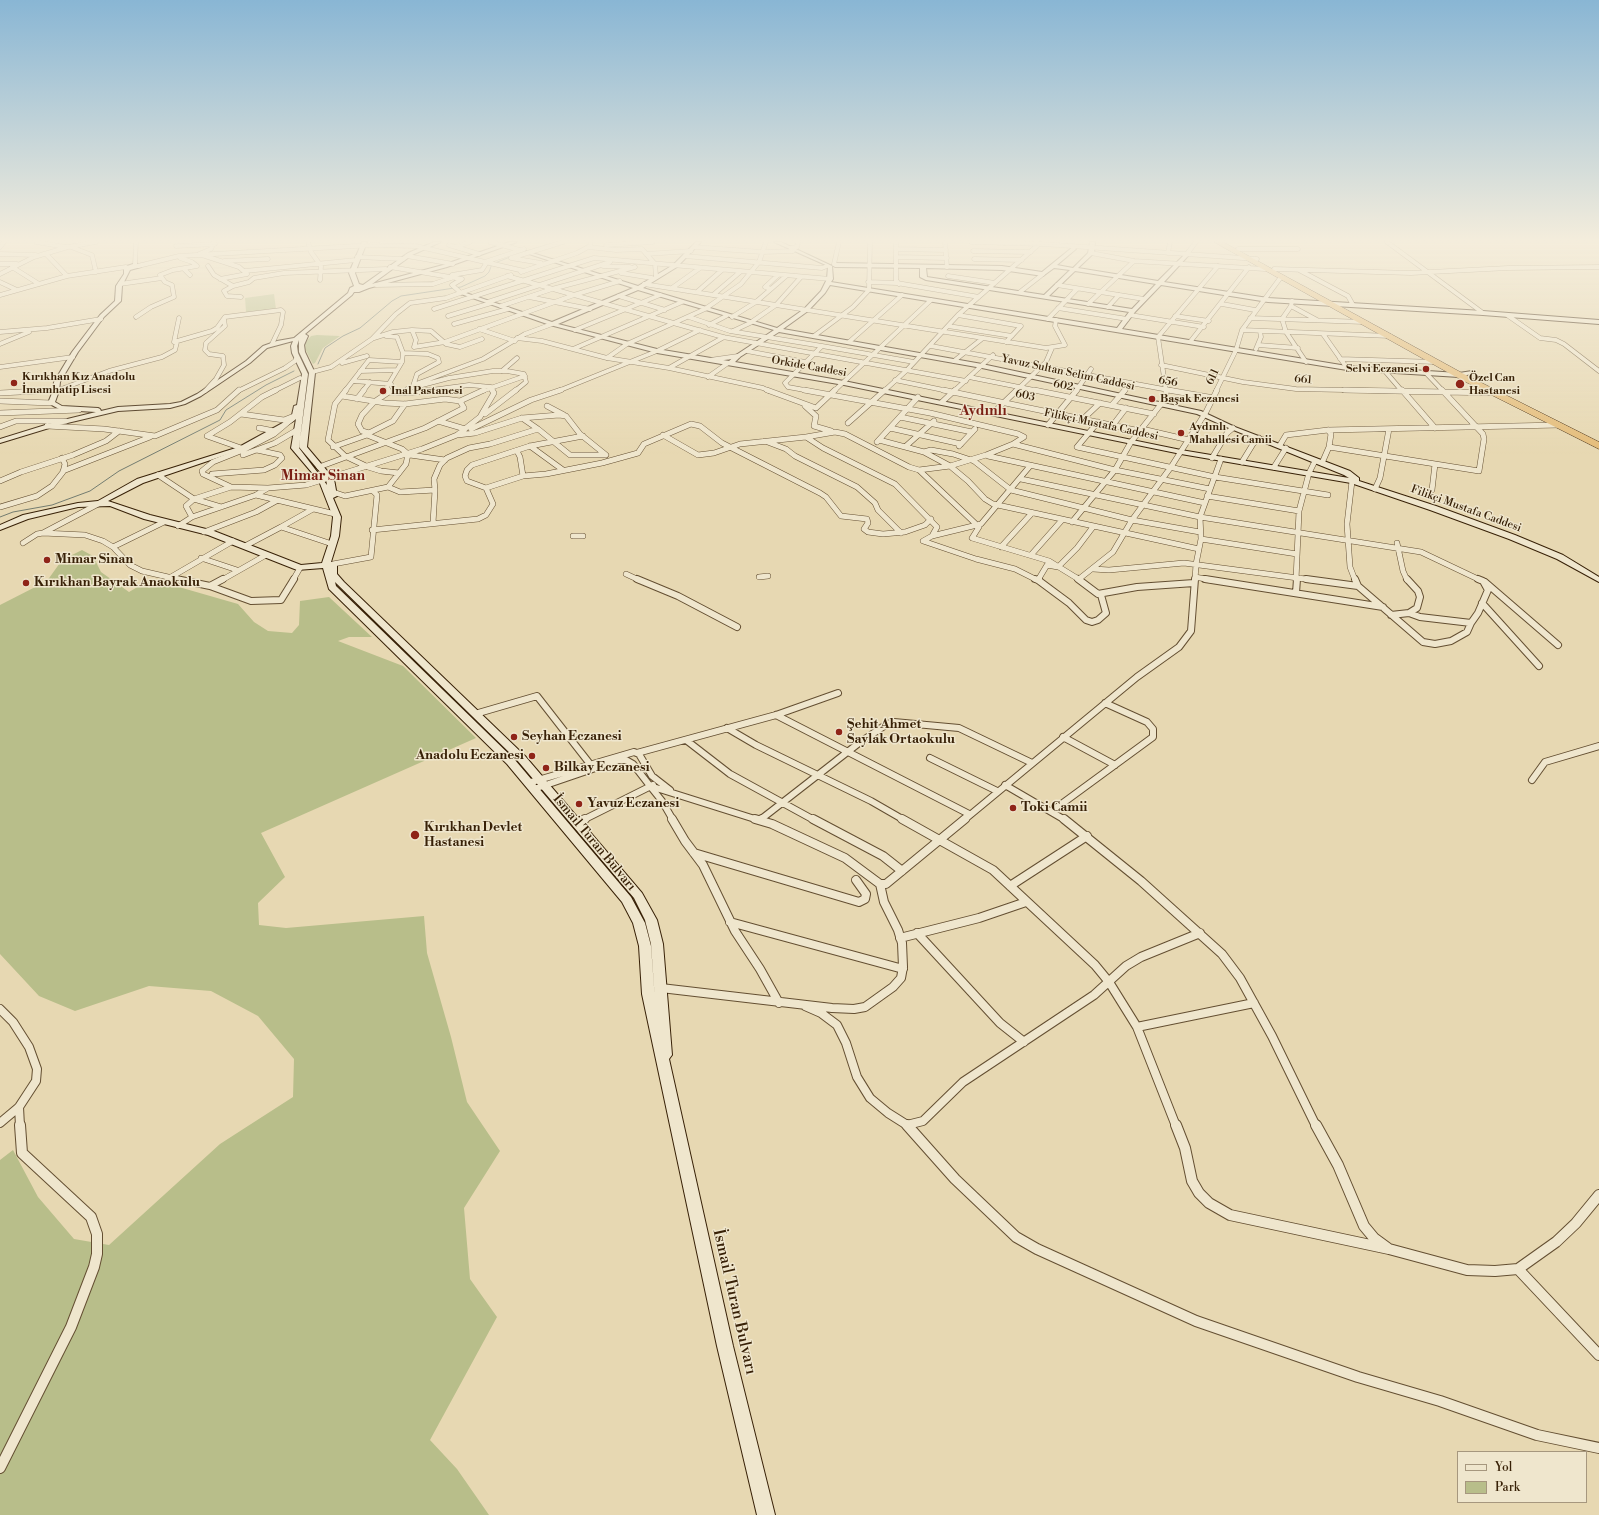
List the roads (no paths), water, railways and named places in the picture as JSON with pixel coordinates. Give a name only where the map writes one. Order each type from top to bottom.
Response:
[{"type":"highway","points":[[1347,313],[1450,370],[1472,373],[1599,441]]},
{"type":"highway","points":[[1353,313],[1461,372],[1495,393],[1599,446]]},
{"type":"street","points":[[51,403],[56,391],[57,382],[74,358],[75,352],[107,313]]},
{"type":"street","points":[[136,318],[143,313]]},
{"type":"street","points":[[0,393],[56,391],[120,368],[162,357],[175,350],[178,342],[217,328],[224,319],[237,315],[257,313]]},
{"type":"street","points":[[272,344],[281,326],[282,313]]},
{"type":"street","points":[[329,313],[294,346],[297,358],[305,374],[295,448],[326,480],[337,517],[330,564],[332,587],[399,647]]},
{"type":"street","points":[[335,364],[372,339],[398,313]]},
{"type":"street","points":[[448,316],[458,313]]},
{"type":"street","points":[[454,324],[495,313]]},
{"type":"street","points":[[409,330],[416,340],[414,347],[445,342],[522,313]]},
{"type":"street","name":"Orkide Caddesi","points":[[522,313],[552,324],[657,351],[794,374],[883,391]]},
{"type":"street","points":[[403,390],[420,382],[483,359],[516,340],[583,313]]},
{"type":"street","points":[[575,330],[620,313]]},
{"type":"street","name":"602","points":[[636,313],[723,337],[907,370],[1020,387],[1154,414]]},
{"type":"street","points":[[573,349],[659,313]]},
{"type":"street","points":[[607,358],[627,344],[698,313]]},
{"type":"street","name":"Yavuz Sultan Selim Caddesi","points":[[718,313],[750,323],[780,330],[982,366],[1078,387],[1162,403],[1205,415],[1233,428],[1347,474],[1363,485]]},
{"type":"street","points":[[192,518],[186,506],[194,499],[232,487],[268,488],[298,486],[326,480],[408,454],[457,435],[531,400],[632,362],[735,313]]},
{"type":"street","points":[[669,368],[733,331],[750,323],[765,313]]},
{"type":"street","points":[[710,360],[738,356],[747,352],[802,313]]},
{"type":"street","points":[[822,313],[991,340],[1052,348],[1065,345],[1055,326],[1056,320]]},
{"type":"street","points":[[814,336],[845,313]]},
{"type":"street","points":[[849,342],[883,313]]},
{"type":"street","points":[[479,329],[516,340],[542,341],[607,358],[669,368],[763,388],[780,396],[816,408],[831,396],[873,354],[918,313]]},
{"type":"street","points":[[848,423],[869,402],[907,370],[961,313]]},
{"type":"street","points":[[1009,313],[1347,368],[1426,373],[1461,372]]},
{"type":"street","points":[[1048,319],[1054,313]]},
{"type":"street","points":[[1106,313],[1204,327]]},
{"type":"street","points":[[1124,313],[1130,315]]},
{"type":"street","points":[[1119,330],[1132,313]]},
{"type":"street","points":[[1072,522],[1082,508],[1115,470],[1131,442],[1154,414],[1166,396],[1160,365],[1158,337],[1178,313]]},
{"type":"street","points":[[1190,342],[1215,313]]},
{"type":"street","name":"611","points":[[1078,579],[1093,569],[1113,552],[1132,520],[1189,440],[1214,398],[1236,350],[1242,330],[1253,313]]},
{"type":"street","points":[[1286,313],[1282,319],[1286,332],[1306,362]]},
{"type":"street","points":[[1305,313],[1317,321]]},
{"type":"street","points":[[1480,313],[1599,322]]},
{"type":"street","points":[[958,315],[1021,326],[1006,342]]},
{"type":"street","points":[[1507,315],[1540,338],[1556,340],[1564,344],[1599,371]]},
{"type":"street","points":[[1175,316],[1208,321]]},
{"type":"street","points":[[689,317],[733,331],[914,362]]},
{"type":"street","points":[[178,342],[174,341],[179,318]]},
{"type":"street","points":[[1250,318],[1364,322]]},
{"type":"street","points":[[0,332],[35,329],[101,319]]},
{"type":"street","points":[[205,391],[216,379],[224,364],[223,356],[209,354],[205,350],[206,343],[225,326],[224,319]]},
{"type":"street","points":[[970,329],[980,319]]},
{"type":"street","points":[[991,340],[991,333],[998,322]]},
{"type":"street","points":[[409,330],[411,325]]},
{"type":"street","points":[[948,326],[1012,336]]},
{"type":"street","points":[[0,344],[35,329]]},
{"type":"street","points":[[372,339],[388,333],[409,330],[431,331],[445,342],[460,347],[482,339]]},
{"type":"street","points":[[1242,330],[1390,336]]},
{"type":"street","points":[[1260,331],[1261,337],[1257,347],[1298,348]]},
{"type":"street","points":[[1323,334],[1347,368]]},
{"type":"street","points":[[372,339],[384,336],[397,337],[403,353],[402,362],[388,387],[389,392]]},
{"type":"street","points":[[954,361],[983,338]]},
{"type":"street","points":[[0,413],[118,409],[170,406],[183,403],[205,391],[272,344],[300,340]]},
{"type":"street","points":[[300,340],[305,374],[303,447],[319,467],[333,492],[341,516],[333,557],[330,564]]},
{"type":"street","points":[[816,427],[844,434],[873,447],[909,467],[919,470],[950,466],[986,456],[1013,444],[1024,437],[1018,434],[908,409],[788,387],[786,383],[822,346]]},
{"type":"street","name":"656","points":[[931,346],[992,355],[1087,376],[1214,398]]},
{"type":"street","points":[[993,413],[1046,362],[1052,348]]},
{"type":"street","points":[[747,352],[805,362]]},
{"type":"street","points":[[403,353],[428,354],[438,358],[439,362],[417,374],[413,386]]},
{"type":"street","points":[[942,402],[992,355]]},
{"type":"street","points":[[241,448],[207,436],[241,414],[262,397],[305,374],[335,364],[367,356]]},
{"type":"street","points":[[708,377],[738,356]]},
{"type":"street","points":[[0,367],[74,358]]},
{"type":"street","points":[[63,471],[217,410],[240,389],[285,368],[296,361],[297,358]]},
{"type":"street","points":[[502,370],[517,358]]},
{"type":"street","points":[[1340,359],[1436,362]]},
{"type":"street","points":[[399,473],[381,471],[348,458],[328,440],[329,426],[335,404],[370,360],[402,362]]},
{"type":"street","name":"661","points":[[1160,365],[1223,378],[1296,389],[1495,393]]},
{"type":"street","points":[[0,372],[6,367]]},
{"type":"street","points":[[1048,425],[1072,397],[1091,369]]},
{"type":"street","points":[[360,371],[397,370]]},
{"type":"street","points":[[445,460],[408,454],[402,449],[362,431],[358,424],[362,415],[374,402],[389,392],[463,375],[502,370],[517,372],[525,376]]},
{"type":"street","points":[[1384,370],[1435,428]]},
{"type":"street","points":[[1426,373],[1444,372],[1450,370]]},
{"type":"street","points":[[1329,447],[1479,471],[1484,439],[1483,434],[1426,373]]},
{"type":"street","points":[[232,487],[211,476],[203,474],[202,471],[206,466],[244,450],[274,434],[289,423],[295,415],[305,374]]},
{"type":"street","points":[[463,375],[463,385]]},
{"type":"street","points":[[457,435],[526,382],[525,376]]},
{"type":"street","points":[[342,396],[374,402],[405,404],[445,399],[460,401],[491,387],[525,376]]},
{"type":"street","points":[[354,380],[391,384]]},
{"type":"street","name":"603","points":[[895,380],[1189,440]]},
{"type":"street","points":[[357,399],[370,382]]},
{"type":"street","points":[[1112,405],[1130,384]]},
{"type":"street","points":[[389,392],[408,393],[463,385],[491,387]]},
{"type":"street","points":[[480,417],[494,393],[491,387]]},
{"type":"street","points":[[439,389],[445,399]]},
{"type":"street","name":"Filikçi Mustafa Caddesi","points":[[883,391],[1212,458],[1352,481],[1557,557]]},
{"type":"street","points":[[873,447],[918,397]]},
{"type":"street","points":[[0,401],[51,403],[61,408],[85,410]]},
{"type":"street","points":[[319,467],[348,458],[438,422],[464,408],[460,401]]},
{"type":"street","points":[[801,403],[814,414],[816,419],[813,424],[816,427]]},
{"type":"street","points":[[1084,418],[1100,403]]},
{"type":"street","points":[[334,447],[368,434],[393,421],[405,404]]},
{"type":"street","points":[[547,406],[566,416],[583,436],[605,455],[612,459]]},
{"type":"street","points":[[1113,425],[1126,408]]},
{"type":"street","points":[[0,441],[47,426],[118,409]]},
{"type":"street","points":[[241,414],[284,420],[295,415]]},
{"type":"street","points":[[43,533],[140,481],[241,448],[274,431],[290,421],[295,415]]},
{"type":"street","points":[[457,435],[475,433],[522,418],[559,415],[566,416]]},
{"type":"street","points":[[906,446],[940,416]]},
{"type":"street","points":[[900,417],[972,432]]},
{"type":"street","points":[[522,418],[538,429],[583,466]]},
{"type":"street","points":[[0,427],[16,421],[66,421]]},
{"type":"street","points":[[438,422],[465,429]]},
{"type":"street","points":[[1098,422],[1077,447],[1215,477],[1328,495]]},
{"type":"street","points":[[583,436],[530,446],[472,465],[467,470],[465,476],[467,481],[486,488],[523,476],[546,474],[602,463],[638,453],[644,444],[691,424],[700,426],[716,440],[820,493],[826,497],[841,516],[867,519],[868,523],[864,528],[868,532],[882,534],[901,533],[925,525],[931,519]]},
{"type":"street","points":[[816,427],[824,425]]},
{"type":"street","points":[[954,454],[961,444],[980,425]]},
{"type":"street","points":[[1274,467],[1283,447],[1286,435],[1328,430],[1559,425]]},
{"type":"street","points":[[47,426],[119,431],[153,436]]},
{"type":"street","points":[[259,428],[274,431]]},
{"type":"street","points":[[890,428],[961,444]]},
{"type":"street","points":[[1212,458],[1227,433],[1233,428]]},
{"type":"street","points":[[433,523],[435,490],[434,479],[440,465],[445,460],[465,450],[538,429]]},
{"type":"street","points":[[1375,489],[1380,478],[1385,455],[1388,429]]},
{"type":"street","points":[[211,476],[211,469],[219,463],[275,443],[297,430]]},
{"type":"street","points":[[1296,593],[1297,532],[1299,511],[1308,473],[1319,462],[1329,447],[1331,434],[1328,430]]},
{"type":"street","points":[[0,481],[106,441],[119,431]]},
{"type":"street","points":[[663,435],[690,452],[698,455],[714,453],[728,446],[835,432]]},
{"type":"street","points":[[806,437],[823,448],[895,484],[931,519],[937,527],[932,536]]},
{"type":"street","points":[[1242,462],[1253,444],[1259,438]]},
{"type":"street","points":[[878,440],[906,446],[924,452],[950,466],[968,481],[985,499],[998,505],[1124,534],[1199,549]]},
{"type":"street","points":[[765,441],[786,450],[857,487],[874,503],[878,510],[901,533]]},
{"type":"street","points":[[1013,444],[1115,470],[1210,489]]},
{"type":"street","points":[[530,446],[563,470]]},
{"type":"street","points":[[211,476],[264,470],[275,465],[282,458],[280,455],[257,450]]},
{"type":"street","points":[[924,452],[931,450],[954,454],[970,460],[981,466],[1011,490],[1200,536],[1297,554]]},
{"type":"street","points":[[517,451],[520,457],[523,476]]},
{"type":"street","points":[[333,492],[337,492],[339,495],[345,496],[388,487],[406,464],[408,454]]},
{"type":"street","points":[[570,455],[605,455]]},
{"type":"street","points":[[986,456],[1205,503]]},
{"type":"street","points":[[0,507],[37,496],[52,486],[63,471],[64,464],[62,458]]},
{"type":"street","points":[[650,786],[772,824],[844,858],[880,884],[886,884],[938,839],[1105,703],[1164,656],[1179,648],[1191,631],[1194,611],[1194,580],[1199,549],[1200,517],[1221,459]]},
{"type":"street","points":[[1432,490],[1435,464]]},
{"type":"street","points":[[919,470],[977,525],[979,527],[972,538],[1031,555],[1058,567],[1101,594],[1106,613],[1098,620],[1092,622],[1086,620],[1069,603],[1038,580],[1015,569],[976,559],[923,541],[932,536],[977,525],[985,520],[1021,479],[1030,466]]},
{"type":"street","points":[[158,475],[194,499],[221,507]]},
{"type":"street","points":[[1021,479],[1094,494],[1142,506],[1200,517],[1349,540],[1397,545],[1427,554],[1483,581],[1501,594],[1558,645]]},
{"type":"street","points":[[1352,481],[1348,514],[1350,567],[1358,586],[1423,642],[1436,644],[1451,641],[1467,632],[1471,623],[1478,614],[1488,590],[1483,581]]},
{"type":"street","name":"Filikçi Mustafa Caddesi","points":[[1363,485],[1498,532],[1557,557]]},
{"type":"street","points":[[388,487],[400,492],[435,490]]},
{"type":"street","points":[[178,526],[192,518],[256,495],[268,488]]},
{"type":"street","points":[[372,530],[478,519],[486,515],[493,504],[486,488]]},
{"type":"street","points":[[0,528],[42,513],[85,504],[111,504],[164,522],[233,540],[300,568],[370,557],[377,495],[373,491]]},
{"type":"street","points":[[256,495],[335,514]]},
{"type":"street","points":[[1207,496],[1299,511]]},
{"type":"street","points":[[204,532],[256,512],[276,500]]},
{"type":"street","points":[[245,546],[313,509]]},
{"type":"street","points":[[1001,547],[1032,513]]},
{"type":"street","points":[[1031,555],[1062,520]]},
{"type":"street","points":[[113,547],[164,522]]},
{"type":"street","points":[[281,527],[332,544]]},
{"type":"street","points":[[1058,567],[1077,548],[1093,527]]},
{"type":"street","points":[[23,543],[37,534],[43,533],[85,535],[113,547],[130,565],[142,570],[210,586],[251,601],[281,600],[300,568]]},
{"type":"street","points":[[573,536],[583,536]]},
{"type":"street","points":[[171,577],[233,540]]},
{"type":"street","points":[[1391,615],[1409,613],[1417,608],[1420,597],[1418,591],[1403,571],[1397,545]]},
{"type":"street","points":[[210,586],[266,555]]},
{"type":"street","points":[[1557,557],[1599,581]]},
{"type":"street","points":[[201,558],[237,570]]},
{"type":"street","points":[[1093,569],[1109,570],[1184,563],[1358,586]]},
{"type":"street","points":[[1038,580],[1047,565],[1058,567]]},
{"type":"street","points":[[626,574],[678,596],[737,627]]},
{"type":"street","points":[[759,577],[768,576]]},
{"type":"street","points":[[1101,594],[1138,587],[1194,580],[1296,593],[1383,608]]},
{"type":"street","points":[[1482,603],[1539,666]]},
{"type":"street","points":[[1409,613],[1420,617],[1471,623]]},
{"type":"street","name":"İsmail Turan Bulvarı","points":[[399,647],[475,714],[521,758],[536,784],[627,900],[639,923],[644,946],[648,994],[670,1097],[725,1346],[766,1515]]},
{"type":"street","name":"İsmail Turan Bulvarı","points":[[399,647],[511,762],[576,823],[638,896],[651,920],[657,944],[670,1097]]},
{"type":"street","points":[[536,784],[625,753],[637,753],[776,715],[838,692]]},
{"type":"street","points":[[475,714],[537,696],[587,766]]},
{"type":"street","points":[[1052,811],[1151,739],[1154,732],[1147,722],[1105,703]]},
{"type":"street","points":[[776,715],[969,814]]},
{"type":"street","points":[[760,820],[848,752],[887,724],[894,722],[959,728],[1032,763]]},
{"type":"street","points":[[727,728],[751,742],[871,801],[993,870],[1074,945],[1109,982],[1137,1027],[1185,1148],[1192,1181],[1204,1198],[1216,1208],[1230,1215],[1389,1249],[1467,1270],[1495,1271],[1518,1269],[1556,1242],[1576,1223],[1599,1195]]},
{"type":"street","points":[[1063,737],[1115,765]]},
{"type":"street","points":[[686,740],[693,747],[730,774],[784,802],[830,829],[883,856],[902,871]]},
{"type":"street","points":[[1532,780],[1545,762],[1599,746]]},
{"type":"street","points":[[637,753],[652,776],[671,792]]},
{"type":"street","points":[[930,758],[997,791]]},
{"type":"street","points":[[587,766],[619,760],[626,760],[633,764],[662,801],[703,865],[730,922],[760,969],[779,1003]]},
{"type":"street","points":[[576,823],[659,781]]},
{"type":"street","points":[[1005,785],[1052,811],[1087,836],[1200,933],[1222,954],[1240,978],[1272,1036],[1320,1133],[1338,1165],[1364,1226],[1374,1238],[1389,1249]]},
{"type":"street","points":[[1010,886],[1035,872],[1087,836]]},
{"type":"street","points":[[694,853],[857,902],[866,898],[866,894],[856,880]]},
{"type":"street","points":[[661,988],[805,1006],[854,1009],[865,1006],[894,987],[901,978],[903,969],[903,954],[900,938],[884,902],[880,884]]},
{"type":"street","points":[[900,938],[991,914],[1026,902]]},
{"type":"street","points":[[730,922],[903,969]]},
{"type":"street","points":[[917,933],[1000,1023],[1024,1042]]},
{"type":"street","points":[[907,1125],[923,1121],[963,1082],[1094,995],[1126,966],[1141,957],[1200,933]]},
{"type":"street","points":[[1137,1027],[1254,1003]]},
{"type":"street","points":[[805,1006],[821,1013],[837,1025],[846,1043],[857,1077],[870,1098],[888,1113],[907,1125],[955,1179],[1016,1237],[1037,1249],[1196,1321],[1358,1377],[1440,1401],[1537,1435],[1599,1448]]},
{"type":"street","points":[[0,1009],[13,1022],[29,1047],[37,1069],[36,1081],[19,1107],[0,1123]]},
{"type":"street","points":[[0,1468],[71,1327],[94,1267],[97,1254],[97,1234],[91,1217],[22,1152],[19,1107]]},
{"type":"street","points":[[1518,1269],[1599,1355]]},
{"type":"waterway","points":[[318,364],[325,348],[343,336],[360,328],[378,313]]},
{"type":"waterway","points":[[0,517],[13,512],[52,505],[90,491],[119,471],[220,420],[226,410],[266,385],[294,371]]},
{"type":"place","name":"Selvi Eczanesi","points":[[1426,369]]},
{"type":"place","name":"Kırıkhan Kız Anadolu İmamhatip Lisesi","points":[[14,383]]},
{"type":"place","name":"Özel Can Hastanesi","points":[[1460,384]]},
{"type":"place","name":"Inal Pastanesi","points":[[383,391]]},
{"type":"place","name":"Başak Eczanesi","points":[[1152,399]]},
{"type":"place","name":"Aydınlı Mahallesi Camii","points":[[1181,433]]},
{"type":"place","name":"Mimar Sinan","points":[[47,560]]},
{"type":"place","name":"Kırıkhan Bayrak Anaokulu","points":[[26,583]]},
{"type":"place","name":"Şehit Ahmet Saylak Ortaokulu","points":[[839,732]]},
{"type":"place","name":"Seyhan Eczanesi","points":[[514,737]]},
{"type":"place","name":"Anadolu Eczanesi","points":[[532,756]]},
{"type":"place","name":"Bilkay Eczanesi","points":[[546,768]]},
{"type":"place","name":"Yavuz Eczanesi","points":[[579,804]]},
{"type":"place","name":"Toki Camii","points":[[1013,808]]},
{"type":"place","name":"Kırıkhan Devlet Hastanesi","points":[[415,835]]},
{"type":"district","name":"Aydınlı","points":[[983,412]]},
{"type":"district","name":"Mimar Sinan","points":[[323,477]]}]
